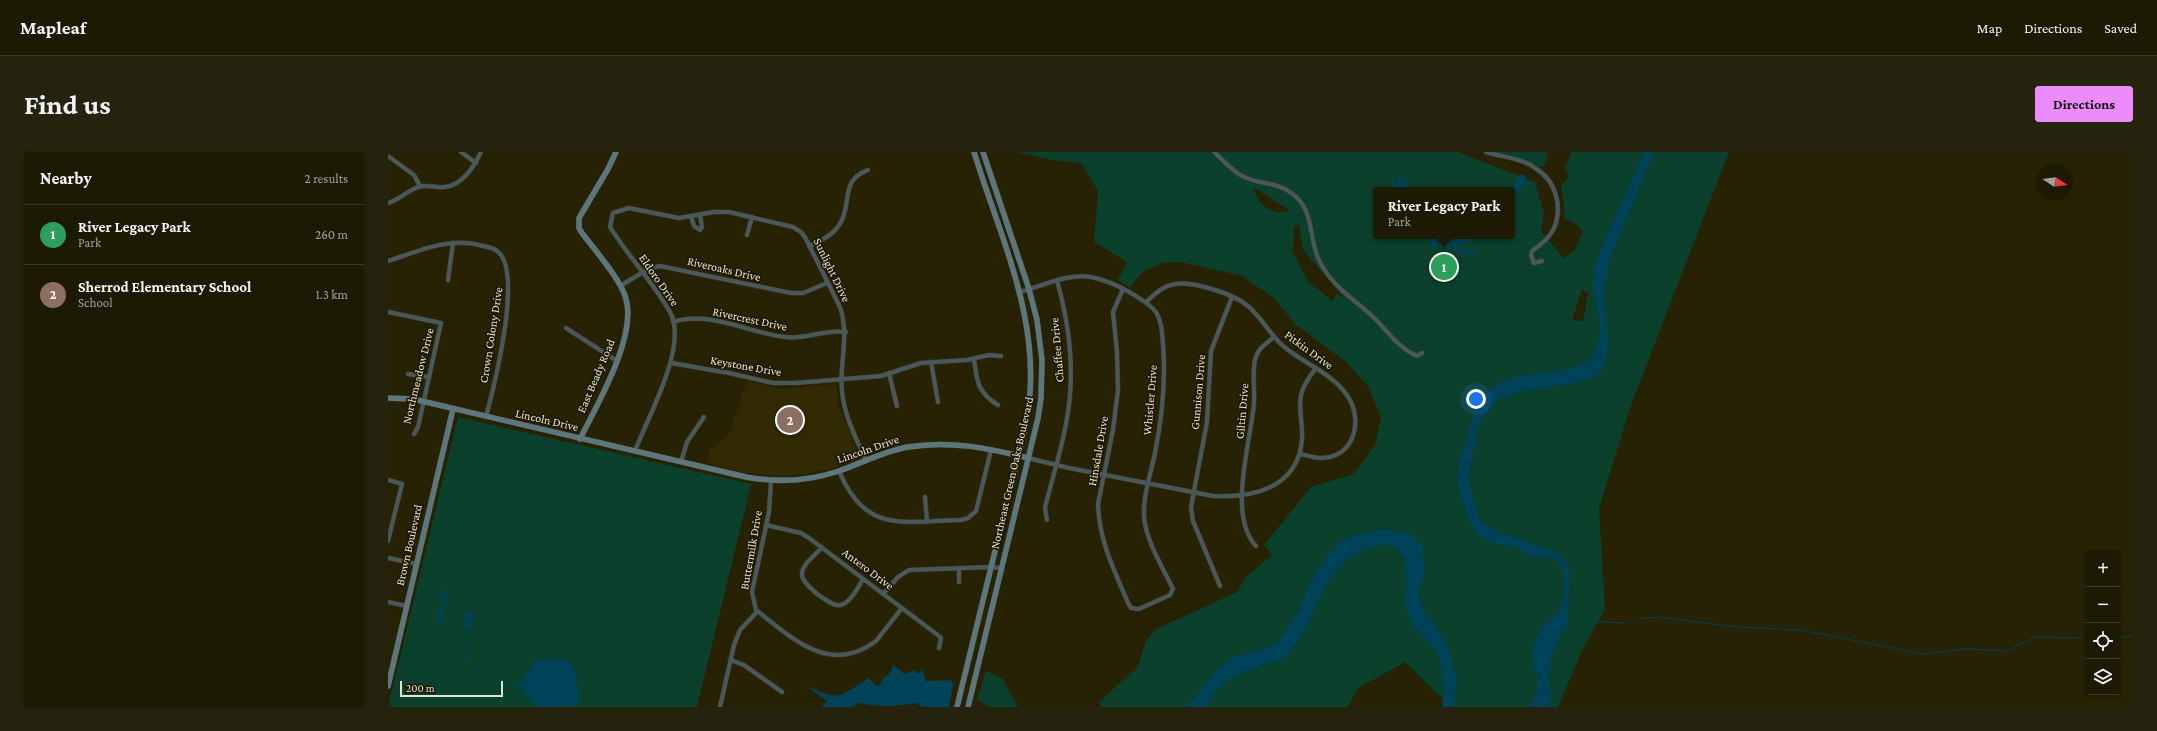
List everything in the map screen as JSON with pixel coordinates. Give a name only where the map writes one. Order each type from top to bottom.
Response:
[{"type":"street","points":[[461,152],[476,163]]},
{"type":"street","points":[[388,203],[407,191],[420,186],[445,187],[461,180],[476,163],[481,152]]},
{"type":"street","name":"East Beady Road","points":[[580,439],[617,361],[626,330],[628,314],[626,298],[620,286],[582,233],[579,225],[583,211],[608,169],[616,152]]},
{"type":"street","name":"Northeast Green Oaks Boulevard","points":[[957,707],[1019,456],[1030,407],[1032,379],[1029,337],[1020,292],[974,152]]},
{"type":"street","name":"Northeast Green Oaks Boulevard","points":[[968,707],[1038,418],[1042,380],[1040,337],[1029,289],[983,152]]},
{"type":"street","points":[[1214,152],[1243,177],[1280,186],[1291,192],[1301,202],[1308,220],[1318,259],[1337,287],[1371,314],[1406,351],[1417,356],[1422,353]]},
{"type":"street","points":[[1486,152],[1535,168],[1553,187],[1558,207],[1556,223],[1551,233],[1532,252],[1531,255],[1534,263],[1542,262]]},
{"type":"street","points":[[388,156],[414,175],[420,186]]},
{"type":"street","points":[[809,246],[827,237],[836,230],[842,222],[851,183],[857,175],[868,170]]},
{"type":"street","points":[[982,180],[991,176]]},
{"type":"street","name":"Sunlight Drive","points":[[613,214],[622,208],[629,208],[676,218],[729,212],[793,227],[801,232],[840,306],[846,332],[842,378],[845,408],[866,460]]},
{"type":"street","name":"Eldoro Drive","points":[[613,214],[610,227],[670,312],[673,322],[674,341],[671,363],[634,451]]},
{"type":"street","points":[[691,216],[694,226],[700,230],[702,227],[700,215]]},
{"type":"street","points":[[747,235],[752,217]]},
{"type":"street","points":[[448,280],[453,243]]},
{"type":"street","name":"Crown Colony Drive","points":[[388,260],[426,247],[453,243],[479,245],[497,250],[505,263],[509,278],[510,293],[500,365],[486,417]]},
{"type":"street","name":"Riveroaks Drive","points":[[620,286],[656,266],[666,266],[791,293],[803,292],[827,283]]},
{"type":"street","name":"Whistler Drive","points":[[1020,292],[1069,277],[1085,275],[1100,278],[1146,302],[1156,312],[1161,325],[1164,351],[1162,403],[1144,509],[1146,527],[1172,589],[1170,595],[1135,609]]},
{"type":"street","name":"Chaffee Drive","points":[[1047,520],[1046,508],[1067,417],[1071,373],[1064,311],[1057,281]]},
{"type":"street","name":"Pitkin Drive","points":[[1146,302],[1160,290],[1172,284],[1192,285],[1232,297],[1249,307],[1274,337],[1301,359],[1316,368],[1338,385],[1351,401],[1356,414],[1356,432],[1346,448],[1334,456],[1321,458],[1300,454]]},
{"type":"street","name":"Hinsdale Drive","points":[[1123,289],[1113,312],[1117,352],[1118,390],[1113,430],[1098,504],[1100,526],[1113,568],[1129,605],[1135,609]]},
{"type":"street","name":"Gunnison Drive","points":[[1220,586],[1193,520],[1191,507],[1207,422],[1211,351],[1217,332],[1232,297]]},
{"type":"street","name":"Northmeadow Drive","points":[[388,312],[441,323],[418,427],[414,434]]},
{"type":"street","name":"Rivercrest Drive","points":[[673,322],[688,318],[705,319],[785,337],[829,330],[846,332]]},
{"type":"street","points":[[566,328],[617,361]]},
{"type":"street","name":"Giltin Drive","points":[[1256,546],[1246,531],[1242,509],[1242,494],[1254,402],[1254,361],[1261,348],[1274,337]]},
{"type":"street","name":"Keystone Drive","points":[[671,363],[729,372],[773,383],[881,376],[908,366],[931,362],[1001,356]]},
{"type":"street","points":[[974,358],[981,390],[985,397],[998,405]]},
{"type":"street","points":[[931,362],[938,402]]},
{"type":"street","name":"Lincoln Drive","points":[[388,398],[401,398],[424,402],[746,477],[771,481],[807,478],[839,471],[891,451],[921,446],[958,444],[1194,493],[1224,497],[1269,489],[1279,484],[1294,468],[1300,454],[1302,436],[1301,394],[1304,386],[1316,368]]},
{"type":"street","points":[[889,373],[896,406]]},
{"type":"street","points":[[408,374],[429,377]]},
{"type":"street","name":"Brown Boulevard","points":[[388,686],[453,409]]},
{"type":"street","points":[[681,462],[687,442],[696,426],[704,417]]},
{"type":"street","points":[[839,471],[853,498],[865,510],[875,516],[900,522],[961,520],[973,514],[978,503],[991,450]]},
{"type":"street","points":[[388,480],[402,484],[388,541]]},
{"type":"street","name":"Buttermilk Drive","points":[[756,610],[752,592],[766,525],[771,481]]},
{"type":"street","points":[[925,498],[927,521]]},
{"type":"street","name":"Antero Drive","points":[[766,525],[801,533],[940,636],[939,648]]},
{"type":"street","points":[[822,548],[804,568],[802,574],[805,584],[834,605],[840,605],[848,600],[863,579]]},
{"type":"street","points":[[388,558],[416,564]]},
{"type":"street","points":[[883,594],[898,577],[909,570],[991,567],[1001,568]]},
{"type":"street","points":[[959,568],[959,582]]},
{"type":"street","points":[[388,602],[406,606]]},
{"type":"street","points":[[720,707],[740,630],[756,613],[756,610],[809,649],[825,655],[832,655],[852,653],[876,642],[902,608]]},
{"type":"street","points":[[731,660],[744,665],[782,692]]},
{"type":"shaded area","points":[[747,381],[781,389],[836,384],[838,404],[860,458],[833,468],[806,474],[782,476],[744,473],[707,463],[710,450],[729,435]]},
{"type":"green space","points":[[1017,152],[1458,152],[1535,182],[1544,214],[1541,231],[1563,258],[1574,251],[1583,232],[1577,225],[1564,218],[1564,202],[1561,186],[1569,177],[1565,167],[1572,152],[1729,152],[1631,405],[1599,508],[1605,609],[1581,653],[1558,707],[1451,707],[1405,662],[1358,688],[1348,707],[1101,707],[1099,702],[1138,667],[1146,641],[1156,629],[1237,592],[1247,576],[1272,555],[1264,545],[1311,487],[1354,474],[1375,445],[1381,418],[1368,386],[1346,362],[1295,324],[1274,298],[1242,276],[1181,262],[1161,263],[1141,273],[1130,288],[1118,280],[1127,262],[1094,242],[1098,191],[1081,163],[1052,160]],"holes":[[[1254,187],[1290,211],[1277,212],[1266,208],[1258,199]],[[1299,225],[1303,250],[1345,299],[1337,294],[1332,301],[1308,281],[1292,251],[1294,243],[1294,227]],[[1582,290],[1588,292],[1583,321],[1572,320]]]},
{"type":"green space","points":[[1496,152],[1548,152],[1544,166],[1541,167]]},
{"type":"green space","points":[[458,417],[751,484],[697,707],[388,707]]},
{"type":"green space","points":[[986,671],[1002,678],[1018,707],[989,707],[977,699]]},
{"type":"water","points":[[1644,152],[1654,152],[1610,259],[1604,291],[1608,355],[1601,372],[1593,378],[1576,383],[1518,392],[1497,401],[1480,422],[1468,476],[1473,500],[1481,521],[1496,531],[1561,554],[1571,574],[1569,582],[1568,625],[1559,637],[1560,641],[1549,660],[1552,667],[1548,679],[1551,690],[1550,707],[1529,707],[1535,697],[1538,681],[1533,660],[1534,645],[1541,629],[1557,612],[1562,603],[1564,582],[1562,568],[1555,559],[1524,554],[1517,547],[1495,544],[1478,534],[1470,522],[1461,497],[1458,484],[1459,464],[1475,413],[1486,394],[1491,389],[1502,382],[1516,377],[1576,367],[1587,362],[1594,354],[1598,345],[1600,327],[1593,280],[1595,266]]},
{"type":"water","points":[[1521,174],[1526,176],[1527,183],[1515,195],[1515,187],[1511,187]]},
{"type":"water","points":[[1399,178],[1406,180],[1409,187],[1392,187]]},
{"type":"water","points":[[1428,239],[1474,239],[1459,247],[1457,245],[1456,249],[1466,249],[1476,253],[1474,256],[1454,252],[1455,245],[1451,244],[1449,250],[1446,250],[1447,244],[1439,241],[1437,249],[1430,246],[1430,241]]},
{"type":"water","points":[[1385,529],[1411,534],[1422,545],[1425,566],[1419,595],[1425,612],[1445,639],[1457,677],[1454,707],[1442,707],[1443,685],[1440,661],[1434,648],[1410,621],[1406,607],[1406,565],[1403,556],[1398,549],[1390,545],[1378,546],[1358,553],[1343,564],[1332,577],[1323,592],[1298,641],[1282,659],[1248,670],[1229,680],[1218,689],[1206,707],[1186,707],[1216,671],[1232,657],[1274,646],[1277,643],[1300,609],[1306,590],[1324,560],[1340,541],[1359,534]]},
{"type":"water","points":[[443,590],[448,591],[449,593],[446,598],[448,601],[445,604],[446,608],[442,612],[443,621],[440,622],[437,621],[437,614],[444,604],[442,601],[444,597],[440,594]]},
{"type":"water","points":[[469,611],[473,614],[471,627],[467,629],[464,626],[466,614]]},
{"type":"water","points":[[561,658],[570,663],[576,674],[580,703],[567,707],[537,707],[523,691],[521,685],[517,685],[517,682],[522,680],[536,659]]},
{"type":"water","points":[[893,665],[905,674],[914,670],[919,674],[922,668],[926,681],[951,680],[953,685],[949,707],[922,707],[915,703],[887,706],[859,703],[853,707],[821,707],[827,701],[813,691],[810,685],[816,690],[833,695],[841,695],[869,678],[875,685],[879,686],[884,677],[890,674]]},
{"type":"waterway","points":[[1569,615],[1590,621],[1626,623]]},
{"type":"waterway","points":[[1638,619],[1657,617],[1736,627],[1801,630],[1923,654],[1967,649],[2007,651],[2035,637],[2085,638]]},
{"type":"waterway","points":[[443,622],[454,632],[464,661],[486,672],[498,683],[517,683]]},
{"type":"waterway","points":[[467,662],[468,629]]},
{"type":"waterway","points":[[2121,638],[2133,636]]},
{"type":"waterway","points":[[991,695],[1006,698],[1016,707]]},
{"type":"place","name":"River Legacy Park","points":[[1444,267]]},
{"type":"place","name":"Sherrod Elementary School","points":[[790,420]]}]
